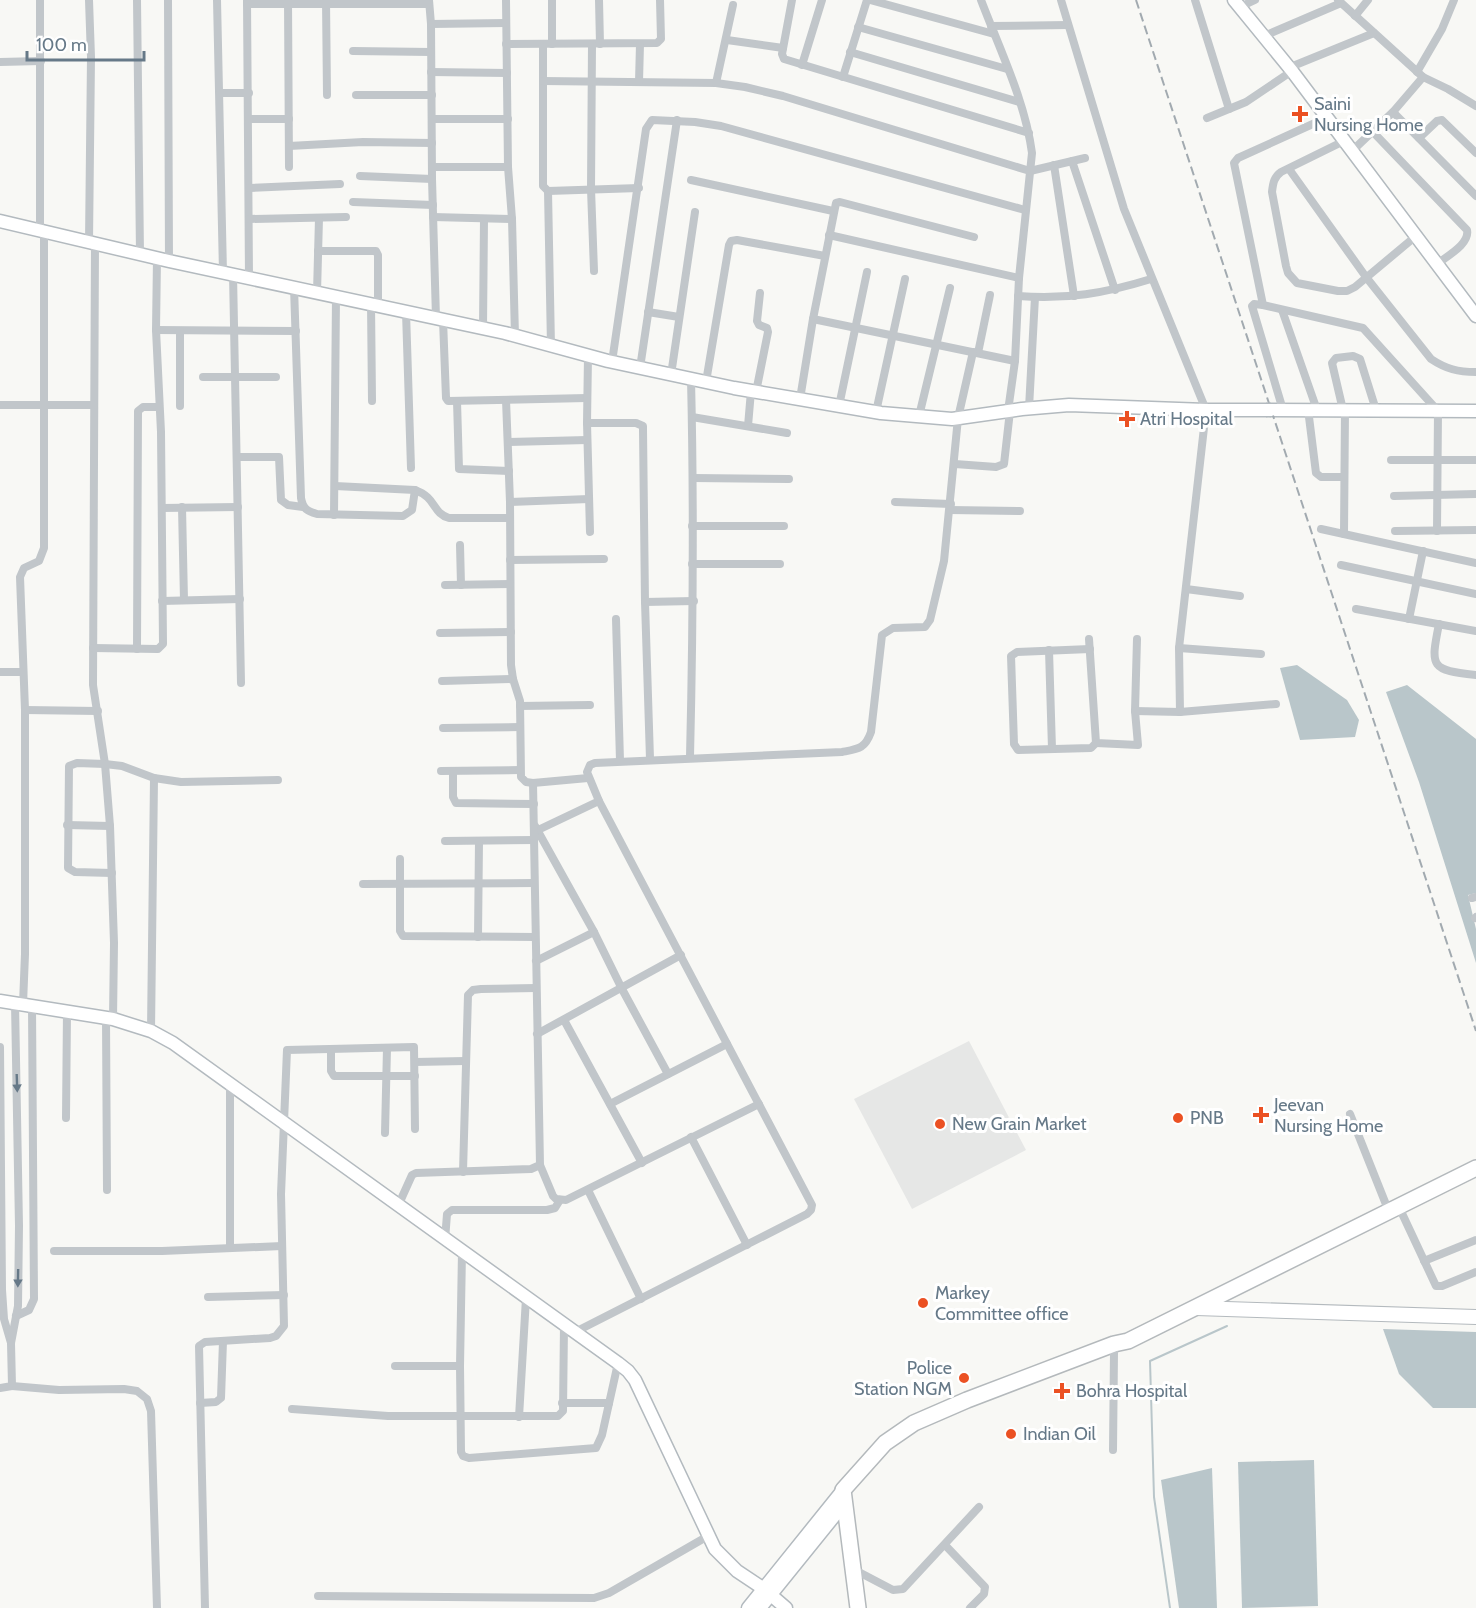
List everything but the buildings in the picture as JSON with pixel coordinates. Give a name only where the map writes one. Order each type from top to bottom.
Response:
[{"type":"highway","points":[[858,1608],[844,1497],[888,1446],[914,1423],[967,1400],[1108,1346],[1128,1341],[1476,1168]]},
{"type":"highway","points":[[888,1446],[980,1403],[1114,1352],[1128,1341]]},
{"type":"main road","points":[[1196,1308],[1476,1317]]},
{"type":"street","points":[[12,1386],[11,1344],[16,1316],[19,1226],[16,1053],[23,1004],[25,954],[25,711],[20,577],[24,568],[36,564],[42,555],[45,405],[40,0]]},
{"type":"street","points":[[89,0],[94,405],[93,685],[105,764],[112,873],[107,1191]]},
{"type":"street","points":[[137,0],[140,254]]},
{"type":"street","points":[[93,648],[161,647],[162,507],[156,330],[163,259],[168,0]]},
{"type":"street","points":[[217,0],[228,273],[236,377],[241,683]]},
{"type":"street","points":[[506,0],[508,167],[512,219],[515,336]]},
{"type":"street","points":[[551,346],[548,191],[543,186],[543,81],[552,0]]},
{"type":"street","points":[[594,271],[591,81],[599,0]]},
{"type":"street","points":[[506,44],[660,42],[660,0]]},
{"type":"street","points":[[792,0],[783,48],[782,57],[784,59],[1029,133]]},
{"type":"street","points":[[802,65],[822,0]]},
{"type":"street","points":[[843,77],[869,0],[993,30],[1068,25]]},
{"type":"street","points":[[955,464],[996,467],[1004,464],[1015,361],[1025,210],[1032,153],[1029,133],[1019,102],[981,0]]},
{"type":"street","points":[[1061,0],[1124,210],[1151,279],[1212,410],[1179,648],[1180,712]]},
{"type":"street","points":[[1195,0],[1229,109]]},
{"type":"street","points":[[1255,0],[1237,3],[1476,316]]},
{"type":"street","points":[[1355,16],[1368,0]]},
{"type":"street","points":[[1416,236],[1355,287],[1347,291],[1297,283],[1292,279],[1286,266],[1272,192],[1273,183],[1276,175],[1348,146],[1373,132],[1393,112],[1420,75],[1454,0]]},
{"type":"street","points":[[1264,36],[1340,1],[1420,75],[1448,88],[1476,106]]},
{"type":"street","points":[[249,278],[247,2],[429,2],[433,205],[446,398],[448,401],[587,398]]},
{"type":"street","points":[[288,2],[289,167]]},
{"type":"street","points":[[326,2],[327,95]]},
{"type":"street","points":[[716,83],[733,5]]},
{"type":"street","points":[[431,24],[506,23]]},
{"type":"street","points":[[858,27],[1007,69]]},
{"type":"street","points":[[1207,118],[1246,102],[1290,70],[1374,33]]},
{"type":"street","points":[[727,40],[783,48]]},
{"type":"street","points":[[639,44],[639,82]]},
{"type":"street","points":[[353,51],[430,52]]},
{"type":"street","points":[[850,52],[1019,102]]},
{"type":"street","points":[[0,62],[41,61]]},
{"type":"street","points":[[431,72],[507,73]]},
{"type":"street","points":[[543,81],[716,83],[783,96],[1030,171],[1086,158]]},
{"type":"street","points":[[220,93],[249,93]]},
{"type":"street","points":[[356,95],[432,95]]},
{"type":"street","points":[[1393,112],[1476,196]]},
{"type":"street","points":[[1263,305],[1234,163],[1238,158],[1326,118]]},
{"type":"street","points":[[249,119],[289,119]]},
{"type":"street","points":[[432,119],[508,119]]},
{"type":"street","points":[[612,362],[647,126],[652,120],[676,120],[721,126],[1025,210]]},
{"type":"street","points":[[640,368],[676,120]]},
{"type":"street","points":[[1419,138],[1437,121],[1442,120],[1476,153]]},
{"type":"street","points":[[1373,132],[1467,230],[1466,240],[1437,264]]},
{"type":"street","points":[[289,146],[363,142],[432,143]]},
{"type":"street","points":[[1072,161],[1115,290]]},
{"type":"street","points":[[1054,165],[1074,296]]},
{"type":"street","points":[[432,167],[508,167]]},
{"type":"street","points":[[1288,169],[1366,277],[1431,359],[1444,368],[1459,372],[1476,372]]},
{"type":"street","points":[[360,176],[432,179]]},
{"type":"street","points":[[692,180],[833,211]]},
{"type":"street","points":[[249,188],[340,184]]},
{"type":"street","points":[[548,191],[639,188]]},
{"type":"street","points":[[353,202],[433,205]]},
{"type":"street","points":[[800,399],[834,205],[840,202],[974,237]]},
{"type":"street","points":[[671,375],[695,212]]},
{"type":"street","points":[[249,219],[346,217]]},
{"type":"street","points":[[434,217],[512,219]]},
{"type":"street","points":[[317,293],[320,218]]},
{"type":"street","points":[[483,328],[484,219]]},
{"type":"street","points":[[0,221],[140,254],[483,328],[671,375],[753,392],[876,412],[958,418],[1069,405],[1212,410],[1476,411]]},
{"type":"street","points":[[829,235],[1019,278]]},
{"type":"street","points":[[706,382],[731,241],[737,240],[825,256]]},
{"type":"street","points":[[318,251],[376,251],[378,255],[372,401]]},
{"type":"street","points":[[839,406],[867,272]]},
{"type":"street","points":[[876,412],[905,279]]},
{"type":"street","points":[[1018,296],[1074,296],[1115,290],[1151,279]]},
{"type":"street","points":[[294,287],[303,507],[308,512],[318,514],[404,516],[412,510],[416,490]]},
{"type":"street","points":[[919,416],[950,288]]},
{"type":"street","points":[[748,426],[753,392],[768,332],[767,328],[759,325],[757,321],[760,293]]},
{"type":"street","points":[[575,1332],[812,1210],[810,1199],[599,801],[587,772],[590,765],[620,761],[842,752],[857,750],[867,743],[871,732],[882,635],[892,628],[925,627],[928,624],[944,561],[958,418],[990,295]]},
{"type":"street","points":[[334,515],[336,297]]},
{"type":"street","points":[[1029,408],[1035,297]]},
{"type":"street","points":[[1282,410],[1252,306],[1254,304],[1263,305],[1363,328],[1438,411],[1437,531]]},
{"type":"street","points":[[1282,310],[1312,410],[1318,476],[1344,477]]},
{"type":"street","points":[[406,312],[411,468]]},
{"type":"street","points":[[648,312],[679,317]]},
{"type":"street","points":[[813,319],[1015,361]]},
{"type":"street","points":[[156,330],[296,331]]},
{"type":"street","points":[[180,331],[180,406]]},
{"type":"street","points":[[588,356],[587,440],[590,532]]},
{"type":"street","points":[[1344,534],[1344,410],[1332,363],[1336,358],[1353,356],[1360,359],[1377,410]]},
{"type":"street","points":[[203,377],[276,376]]},
{"type":"street","points":[[690,758],[694,601],[691,379]]},
{"type":"street","points":[[506,400],[509,442],[511,632],[513,679],[520,706],[522,780],[533,783],[588,778]]},
{"type":"street","points":[[457,401],[459,469],[509,471]]},
{"type":"street","points":[[0,405],[94,405]]},
{"type":"street","points":[[137,649],[138,411],[142,407],[159,407]]},
{"type":"street","points":[[692,417],[787,433]]},
{"type":"street","points":[[587,423],[636,423],[643,426],[650,759]]},
{"type":"street","points":[[509,442],[587,440]]},
{"type":"street","points":[[237,458],[279,457],[281,500],[288,506],[303,507]]},
{"type":"street","points":[[1391,460],[1476,460]]},
{"type":"street","points":[[693,478],[789,479]]},
{"type":"street","points":[[334,486],[416,490],[432,499],[442,516],[449,519],[510,518]]},
{"type":"street","points":[[1394,496],[1476,494]]},
{"type":"street","points":[[510,502],[589,499]]},
{"type":"street","points":[[895,502],[1020,511]]},
{"type":"street","points":[[162,507],[238,507]]},
{"type":"street","points":[[182,507],[184,600]]},
{"type":"street","points":[[692,526],[784,526]]},
{"type":"street","points":[[1321,529],[1476,563]]},
{"type":"street","points":[[1395,531],[1476,530]]},
{"type":"street","points":[[460,545],[460,585]]},
{"type":"street","points":[[1409,619],[1423,551]]},
{"type":"street","points":[[510,560],[604,559]]},
{"type":"street","points":[[692,564],[780,564]]},
{"type":"street","points":[[1341,565],[1476,594]]},
{"type":"street","points":[[445,585],[510,584]]},
{"type":"street","points":[[1186,589],[1240,596]]},
{"type":"street","points":[[162,601],[240,599]]},
{"type":"street","points":[[645,602],[694,601]]},
{"type":"street","points":[[1356,609],[1476,631]]},
{"type":"street","points":[[616,619],[620,761]]},
{"type":"street","points":[[1439,624],[1434,652],[1434,660],[1438,666],[1445,670],[1476,675]]},
{"type":"street","points":[[440,633],[511,632]]},
{"type":"street","points":[[1096,743],[1089,644],[1017,652],[1011,656],[1016,749],[1091,748],[1096,743],[1138,745],[1135,711],[1137,639]]},
{"type":"street","points":[[1179,648],[1261,654]]},
{"type":"street","points":[[1048,650],[1052,749]]},
{"type":"street","points":[[0,672],[23,672]]},
{"type":"street","points":[[442,681],[513,679]]},
{"type":"street","points":[[1135,711],[1180,712],[1276,704]]},
{"type":"street","points":[[520,706],[590,705]]},
{"type":"street","points":[[25,711],[98,711]]},
{"type":"street","points":[[443,728],[520,727]]},
{"type":"street","points":[[112,873],[70,871],[67,863],[69,766],[77,763],[122,766],[154,778],[181,782],[278,780]]},
{"type":"street","points":[[441,771],[520,770]]},
{"type":"street","points":[[453,771],[453,797],[456,803],[534,804]]},
{"type":"street","points":[[151,1031],[154,778]]},
{"type":"street","points":[[533,783],[536,828],[534,883],[540,1165],[549,1190],[556,1199],[561,1200]]},
{"type":"street","points":[[536,828],[599,801]]},
{"type":"street","points":[[68,825],[110,826]]},
{"type":"street","points":[[536,828],[594,932],[668,1074]]},
{"type":"street","points":[[445,841],[534,840]]},
{"type":"street","points":[[478,937],[479,841]]},
{"type":"street","points":[[400,859],[400,931],[403,936],[535,937]]},
{"type":"street","points":[[363,884],[534,883]]},
{"type":"street","points":[[536,961],[594,932]]},
{"type":"street","points":[[537,1034],[681,955]]},
{"type":"street","points":[[463,1172],[468,994],[473,990],[536,988]]},
{"type":"street","points":[[0,1001],[110,1018],[151,1031],[190,1054],[230,1082],[628,1371],[635,1380],[715,1549],[726,1561],[786,1608]]},
{"type":"street","points":[[16,1316],[29,1310],[34,1299],[32,1053],[23,1004]]},
{"type":"street","points":[[66,1118],[67,1011]]},
{"type":"street","points":[[564,1020],[642,1162]]},
{"type":"street","points":[[610,1104],[727,1044]]},
{"type":"street","points":[[0,1047],[4,1319],[11,1344]]},
{"type":"street","points":[[205,1608],[199,1346],[205,1342],[276,1336],[284,1326],[283,1120],[287,1050],[414,1047],[415,1129]]},
{"type":"street","points":[[385,1133],[387,1048]]},
{"type":"street","points":[[332,1049],[331,1071],[334,1077],[415,1076]]},
{"type":"street","points":[[16,1053],[32,1053]]},
{"type":"street","points":[[415,1062],[465,1061]]},
{"type":"street","points":[[230,1082],[230,1248]]},
{"type":"street","points":[[445,1240],[447,1214],[452,1210],[547,1210],[555,1208],[561,1200],[588,1190],[759,1104]]},
{"type":"street","points":[[1350,1114],[1394,1210],[1424,1261],[1434,1285],[1438,1287],[1476,1272]]},
{"type":"street","points":[[691,1137],[747,1245]]},
{"type":"street","points":[[398,1206],[412,1176],[416,1173],[531,1169],[540,1165]]},
{"type":"street","points":[[588,1190],[641,1299]]},
{"type":"street","points":[[1,1227],[19,1226]]},
{"type":"street","points":[[1424,1261],[1476,1240]]},
{"type":"street","points":[[54,1251],[162,1251],[282,1246]]},
{"type":"street","points":[[462,1252],[460,1366],[461,1452],[463,1456],[468,1458],[568,1452],[596,1448],[602,1435],[618,1364]]},
{"type":"street","points":[[208,1298],[284,1295]]},
{"type":"street","points":[[519,1417],[526,1298]]},
{"type":"street","points":[[291,1409],[388,1416],[461,1418],[558,1416],[563,1411],[564,1325]]},
{"type":"street","points":[[200,1403],[216,1402],[221,1398],[223,1341]]},
{"type":"street","points":[[1113,1450],[1114,1352]]},
{"type":"street","points":[[395,1366],[460,1366]]},
{"type":"street","points":[[0,1388],[12,1386],[59,1390],[124,1389],[137,1391],[147,1399],[151,1411],[157,1608]]},
{"type":"street","points":[[562,1403],[609,1403]]},
{"type":"street","points":[[748,1608],[767,1592],[844,1497]]},
{"type":"street","points":[[853,1569],[893,1590],[900,1590],[908,1586],[979,1507]]},
{"type":"street","points":[[318,1596],[594,1598],[609,1593],[708,1536]]},
{"type":"street","points":[[945,1545],[985,1587],[984,1594],[970,1608]]},
{"type":"street","points":[[760,1608],[767,1592]]},
{"type":"street","points":[[465,1598],[472,1608]]},
{"type":"street","points":[[581,1608],[594,1598]]},
{"type":"shaded area","points":[[1297,665],[1347,700],[1359,720],[1355,737],[1300,740],[1280,668]]},
{"type":"shaded area","points":[[1407,685],[1476,739],[1476,893],[1468,895],[1476,929],[1476,963],[1419,782],[1386,692]]},
{"type":"shaded area","name":"New Grain Market","points":[[969,1041],[1026,1150],[912,1209],[854,1099]]},
{"type":"shaded area","points":[[1383,1329],[1476,1332],[1476,1408],[1433,1408],[1399,1374]]},
{"type":"shaded area","points":[[1314,1460],[1318,1606],[1242,1608],[1238,1462]]},
{"type":"shaded area","points":[[1212,1468],[1217,1608],[1179,1608],[1161,1480]]},
{"type":"waterway","points":[[1170,1608],[1154,1497],[1150,1361],[1227,1326]]},
{"type":"railway","points":[[1136,0],[1476,1031]]},
{"type":"place","name":"Saini Nursing Home","points":[[1300,114]]},
{"type":"place","name":"Atri Hospital","points":[[1127,419]]},
{"type":"place","name":"Jeevan Nursing Home","points":[[1261,1115]]},
{"type":"place","name":"PNB","points":[[1178,1118]]},
{"type":"place","name":"New Grain Market","points":[[940,1124]]},
{"type":"place","name":"Markey Committee office","points":[[923,1303]]},
{"type":"place","name":"Police Station NGM","points":[[964,1378]]},
{"type":"place","name":"Bohra Hospital","points":[[1062,1391]]},
{"type":"place","name":"Indian Oil","points":[[1011,1434]]}]
